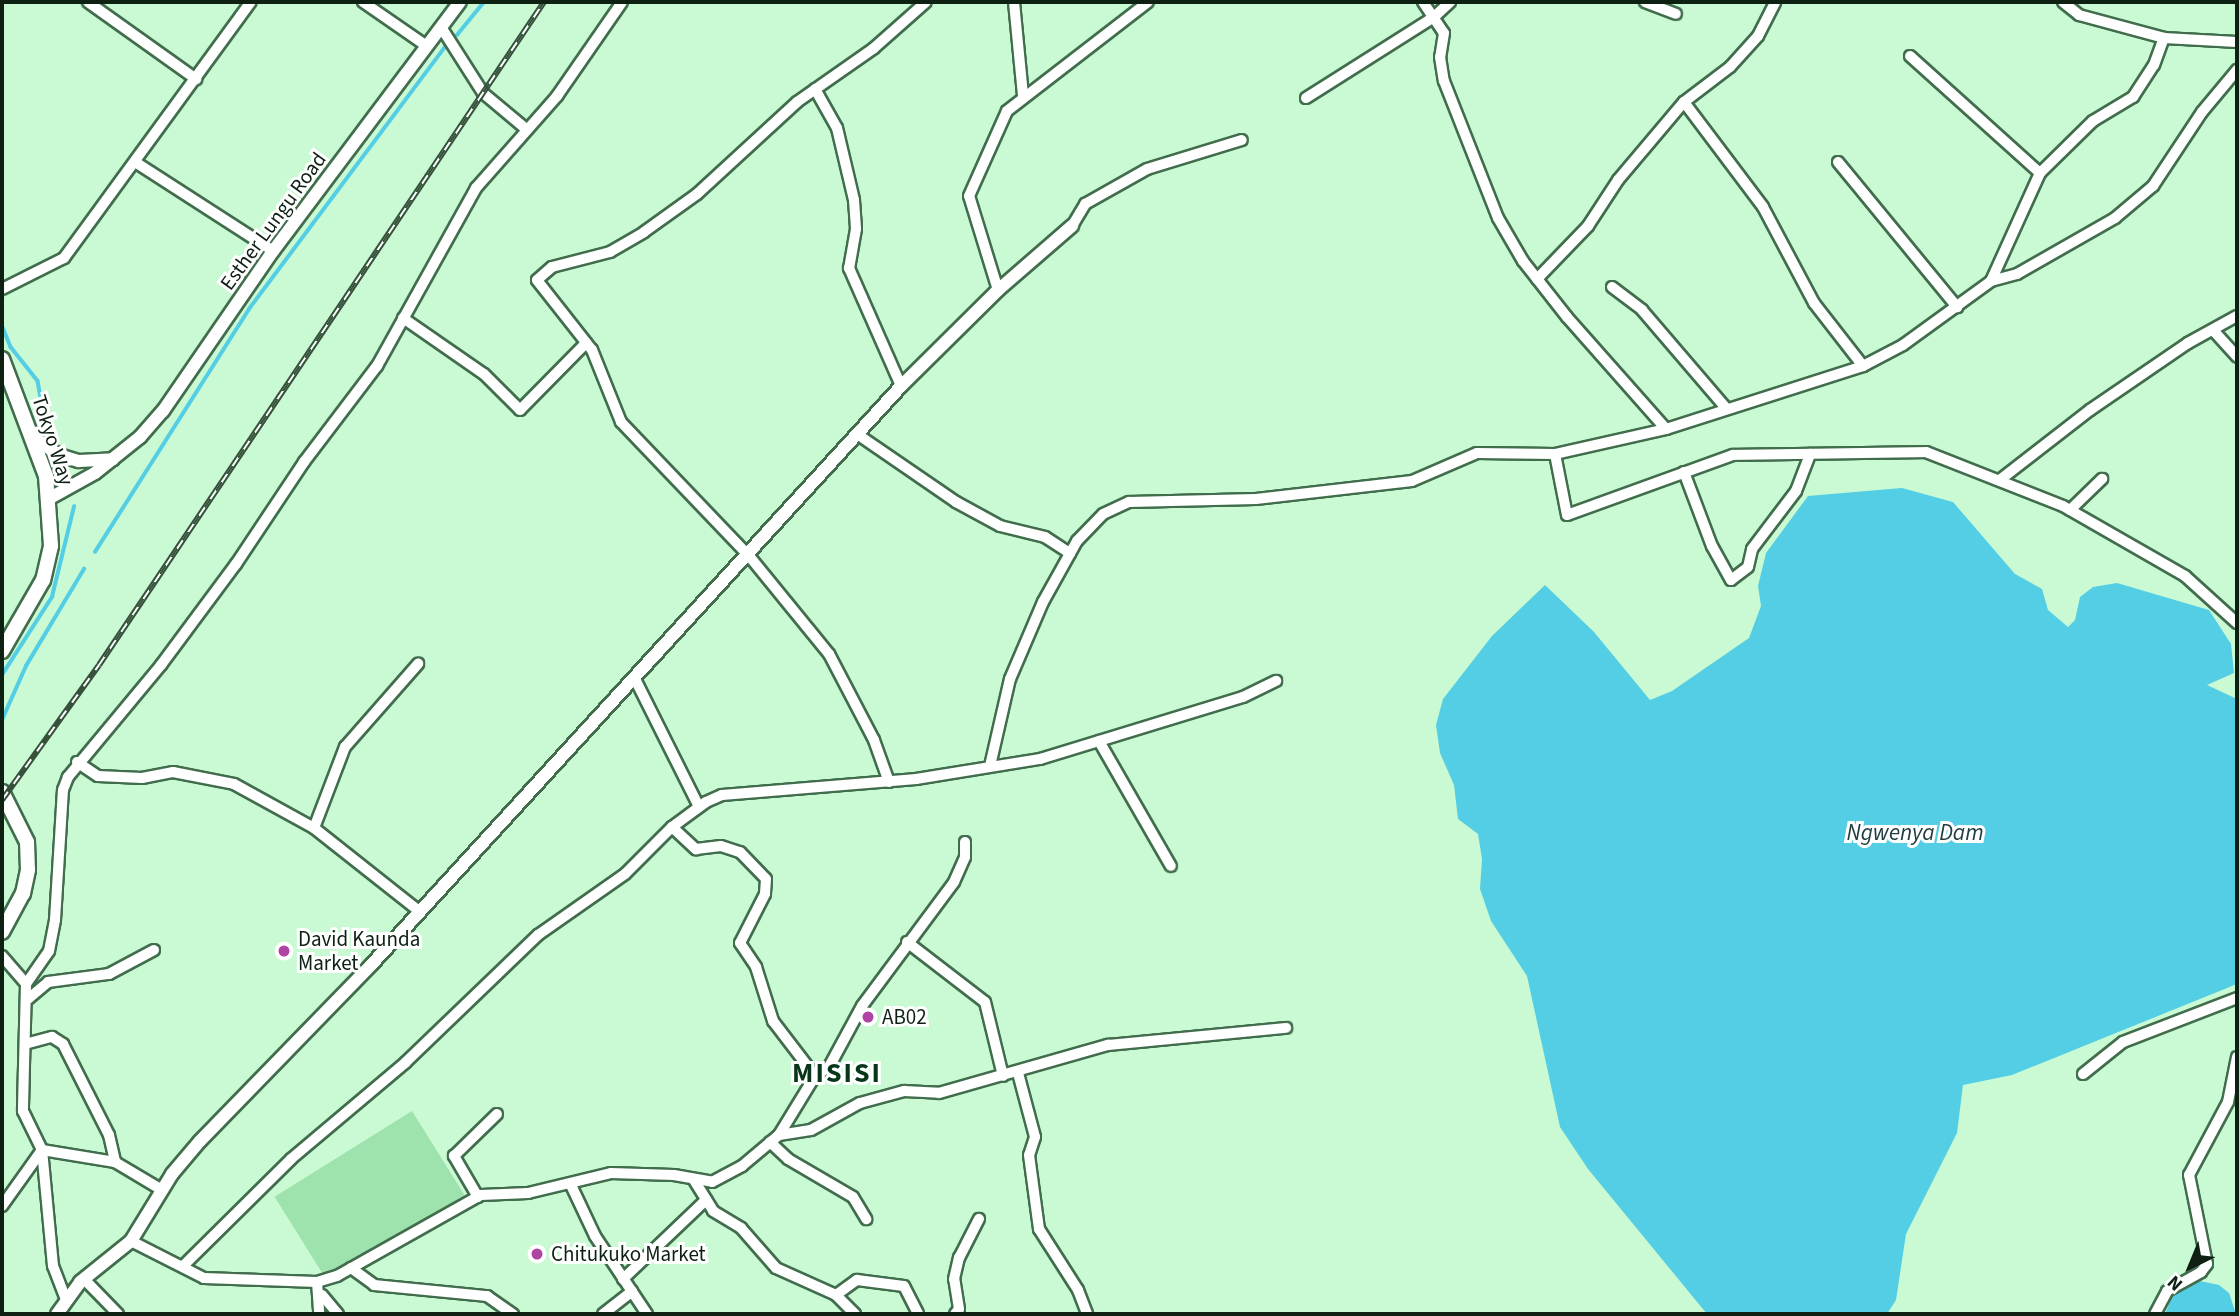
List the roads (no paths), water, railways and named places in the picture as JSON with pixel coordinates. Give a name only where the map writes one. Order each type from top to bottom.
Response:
[{"type":"main road","name":"Tokyo Way","points":[[2,359],[33,437],[50,498],[51,546],[43,580],[2,651]]},
{"type":"main road","points":[[2,792],[24,832],[28,870],[23,893],[2,932]]},
{"type":"street","points":[[88,2],[196,79]]},
{"type":"street","points":[[2,289],[64,258],[251,2]]},
{"type":"street","points":[[363,2],[425,45]]},
{"type":"street","name":"Esther Lungu Road","points":[[50,498],[114,458],[163,411],[273,251],[425,45],[460,2]]},
{"type":"street","points":[[26,984],[49,951],[55,920],[63,790],[78,762],[191,627],[303,462],[377,366],[476,188],[556,96],[622,2]]},
{"type":"street","points":[[889,782],[874,740],[829,654],[749,556],[621,422],[586,343],[538,286],[541,273],[625,244],[696,194],[815,89],[874,48],[926,2]]},
{"type":"street","points":[[1014,2],[1023,96]]},
{"type":"street","points":[[998,290],[969,196],[1007,111],[1148,2]]},
{"type":"street","points":[[1423,2],[1444,33],[1440,57],[1444,81],[1480,171],[1484,191],[1537,279],[1666,429]]},
{"type":"street","points":[[1306,98],[1434,17],[1450,2]]},
{"type":"street","points":[[1644,2],[1676,14]]},
{"type":"street","points":[[1537,279],[1588,226],[1618,180],[1684,102],[1730,67],[1758,36],[1775,2]]},
{"type":"street","points":[[2063,2],[2078,15],[2164,38],[2237,42]]},
{"type":"street","points":[[441,27],[483,93],[526,129]]},
{"type":"street","points":[[1992,281],[2040,173],[2093,121],[2133,97],[2154,65],[2164,38]]},
{"type":"street","points":[[1910,56],[2040,173]]},
{"type":"street","points":[[990,766],[1010,679],[1070,553],[1098,516],[1129,502],[1269,498],[1412,481],[1477,453],[1555,454],[1666,429],[1863,366],[1903,345],[1992,281],[2017,274],[2105,224],[2153,186],[2202,112],[2237,70]]},
{"type":"street","points":[[815,89],[836,128],[852,191],[856,229],[849,268],[901,386]]},
{"type":"street","points":[[1684,102],[1763,207],[1814,303],[1863,366]]},
{"type":"street","points":[[57,1314],[65,1297],[131,1241],[162,1190],[200,1141],[635,679],[901,386],[998,290],[1072,226],[1085,204],[1147,169],[1242,140]]},
{"type":"street","points":[[135,162],[273,251]]},
{"type":"street","points":[[1838,162],[1871,208],[1919,257],[1957,307]]},
{"type":"street","points":[[1612,286],[1642,310],[1727,409]]},
{"type":"street","points":[[2001,479],[2090,410],[2237,316]]},
{"type":"street","points":[[403,318],[484,374],[520,410],[586,343]]},
{"type":"street","points":[[2213,330],[2237,357]]},
{"type":"street","points":[[857,434],[956,502],[1000,526],[1045,537],[1070,553]]},
{"type":"street","points":[[33,437],[58,455],[79,461],[114,458]]},
{"type":"street","points":[[1555,454],[1567,515],[1733,456],[1926,452],[2001,479],[2070,510],[2185,576],[2237,623]]},
{"type":"street","points":[[1684,472],[1712,547],[1731,580],[1748,567],[1752,549],[1796,491],[1810,454]]},
{"type":"street","points":[[2070,510],[2102,479]]},
{"type":"street","points":[[314,828],[345,747],[418,664]]},
{"type":"street","points":[[635,679],[699,807]]},
{"type":"street","points":[[183,1266],[299,1152],[396,1072],[538,935],[625,874],[672,827],[699,807],[722,795],[889,782],[1040,759],[1243,697],[1276,681]]},
{"type":"street","points":[[1099,741],[1171,866]]},
{"type":"street","points":[[78,762],[98,776],[142,778],[173,772],[214,778],[265,799],[314,828],[419,911]]},
{"type":"street","points":[[672,827],[696,849],[721,846],[740,852],[766,879],[765,894],[740,943],[756,967],[773,1021],[815,1076]]},
{"type":"street","points":[[131,1241],[214,1280],[317,1282],[351,1268],[478,1197],[571,1185],[619,1173],[674,1175],[694,1180],[723,1179],[774,1138],[815,1076],[829,1067],[854,1018],[961,869],[965,842]]},
{"type":"street","points":[[907,942],[985,1002],[1003,1076]]},
{"type":"street","points":[[27,999],[48,982],[109,974],[154,950]]},
{"type":"street","points":[[2,956],[26,984],[23,1111],[42,1150],[53,1266],[65,1297]]},
{"type":"street","points":[[2083,1074],[2123,1042],[2237,998]]},
{"type":"street","points":[[774,1138],[811,1130],[860,1103],[904,1091],[939,1093],[1018,1073],[1108,1045],[1286,1028]]},
{"type":"street","points":[[25,1044],[52,1037],[63,1044],[109,1136],[115,1162]]},
{"type":"street","points":[[2155,1314],[2167,1291],[2201,1272],[2207,1264],[2189,1175],[2228,1102],[2237,1057]]},
{"type":"street","points":[[1018,1073],[1035,1137],[1029,1155],[1039,1228],[1078,1290],[1087,1314]]},
{"type":"street","points":[[478,1197],[454,1156],[497,1114]]},
{"type":"street","points":[[774,1138],[788,1160],[853,1197],[866,1219]]},
{"type":"street","points":[[42,1150],[115,1162],[162,1190]]},
{"type":"street","points":[[2,1206],[42,1150]]},
{"type":"street","points":[[694,1180],[719,1217],[741,1228],[776,1268],[836,1295],[855,1314]]},
{"type":"street","points":[[571,1185],[595,1236],[647,1314]]},
{"type":"street","points":[[623,1279],[706,1200]]},
{"type":"street","points":[[955,1314],[959,1309],[954,1291],[956,1268],[979,1219]]},
{"type":"street","points":[[351,1268],[374,1286],[487,1296],[513,1314]]},
{"type":"street","points":[[84,1279],[118,1314]]},
{"type":"street","points":[[836,1295],[857,1280],[904,1286],[918,1314]]},
{"type":"street","points":[[317,1282],[321,1294],[320,1314]]},
{"type":"street","points":[[603,1314],[632,1291]]},
{"type":"street","points":[[321,1294],[338,1314]]},
{"type":"water","name":"Ngwenya Dam","points":[[1902,488],[1953,502],[2015,574],[2042,589],[2048,610],[2068,627],[2075,620],[2080,597],[2093,587],[2117,583],[2209,610],[2231,644],[2234,673],[2207,685],[2237,699],[2237,984],[2012,1075],[1963,1085],[1957,1133],[1906,1234],[1896,1300],[1887,1314],[1707,1314],[1588,1169],[1560,1127],[1527,976],[1491,921],[1480,889],[1482,859],[1478,834],[1458,819],[1454,785],[1440,753],[1436,725],[1443,699],[1492,636],[1545,585],[1594,632],[1650,700],[1672,691],[1749,638],[1761,606],[1758,586],[1766,553],[1808,496]]},
{"type":"water","points":[[2195,1280],[2219,1285],[2229,1293],[2236,1314],[2165,1314],[2174,1292]]},
{"type":"waterway","points":[[457,35],[484,2]]},
{"type":"waterway","points":[[95,552],[249,309],[445,47]]},
{"type":"waterway","points":[[2,325],[11,347],[38,381],[46,426],[54,434]]},
{"type":"waterway","points":[[2,675],[52,597],[74,507]]},
{"type":"waterway","points":[[2,720],[26,666],[84,569]]},
{"type":"railway","points":[[2,800],[99,665],[544,2]]},
{"type":"place","name":"David Kaunda Market","points":[[284,951]]},
{"type":"place","name":"AB02","points":[[868,1017]]},
{"type":"place","name":"Chitukuko Market","points":[[537,1254]]},
{"type":"district","name":"MISISI","points":[[837,1073]]}]
